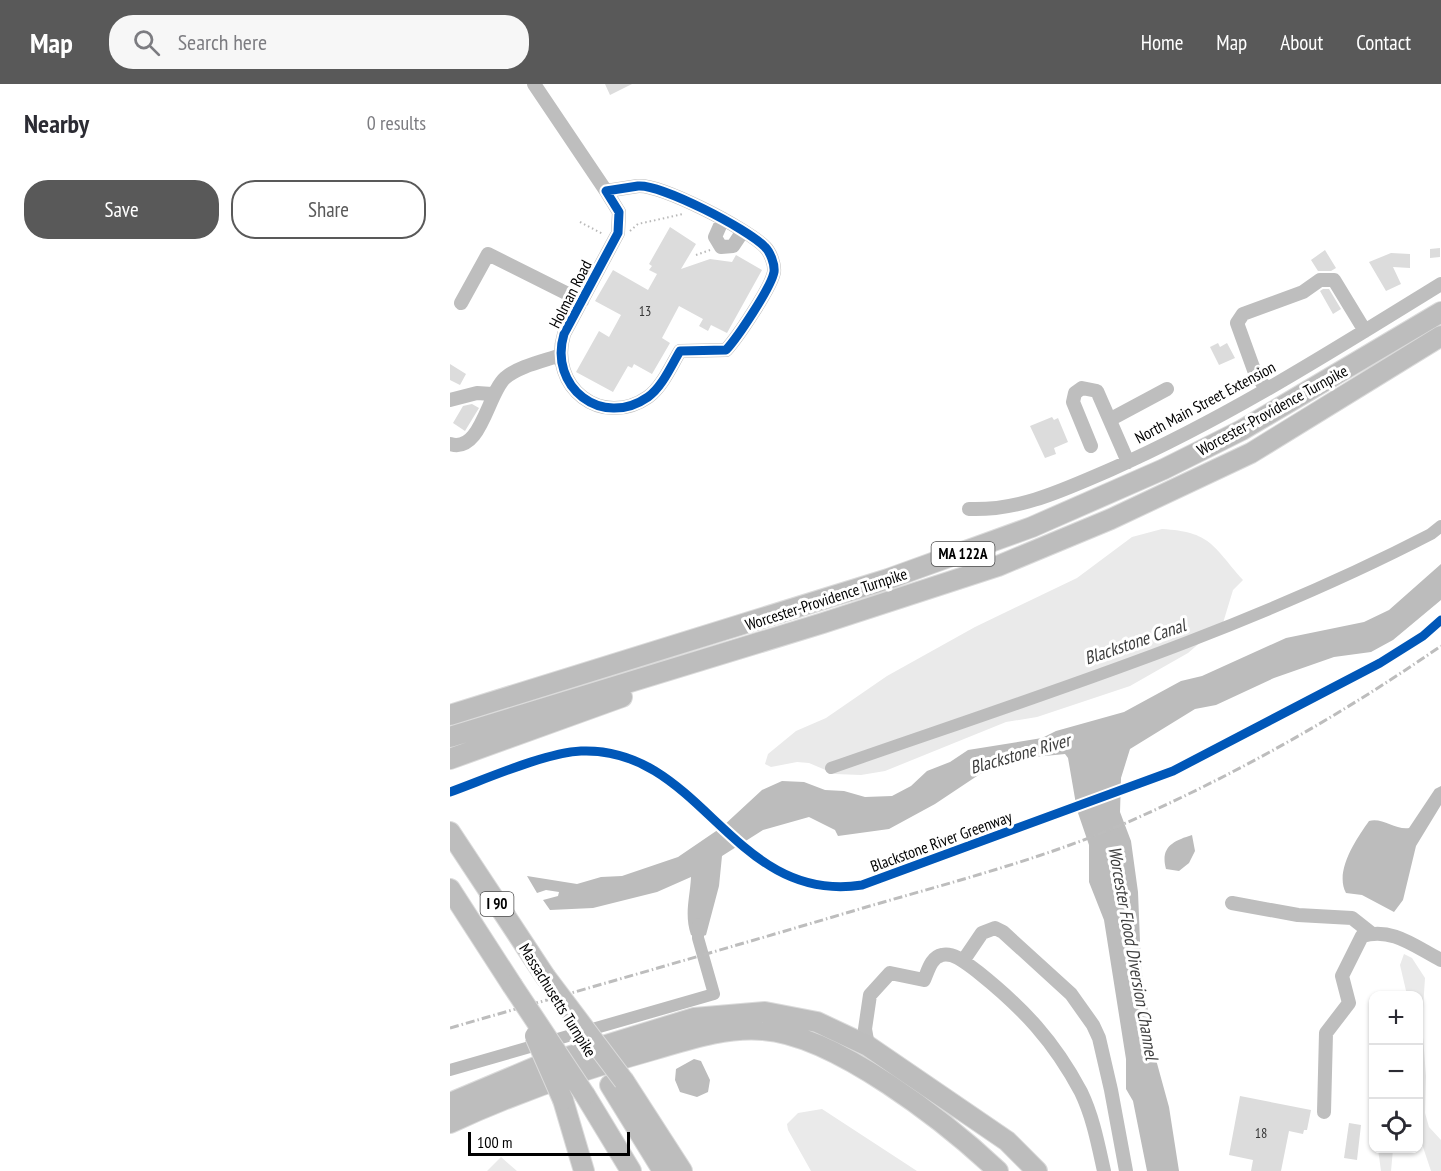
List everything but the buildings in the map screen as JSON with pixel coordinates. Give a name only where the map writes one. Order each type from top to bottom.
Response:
[{"type":"highway","name":"Worcester-Providence Turnpike","points":[[450,715],[888,579],[1032,527],[1164,469],[1242,430],[1441,312]]},
{"type":"highway","name":"Worcester-Providence Turnpike","points":[[450,737],[823,623],[998,566],[1199,479],[1300,424],[1441,336]]},
{"type":"highway","points":[[450,759],[605,702],[773,647],[823,623]]},
{"type":"highway","name":"Massachusetts Turnpike","points":[[450,832],[617,1083],[663,1171]]},
{"type":"highway","name":"Massachusetts Turnpike","points":[[450,889],[585,1095],[631,1171]]},
{"type":"highway","points":[[512,984],[563,1100],[584,1171]]},
{"type":"highway","points":[[450,1103],[538,1066],[694,1018],[754,1011],[803,1018],[836,1029],[868,1046],[1007,1141],[1037,1171]]},
{"type":"highway","points":[[450,1123],[541,1083],[608,1063],[704,1035],[763,1030],[818,1044],[844,1059],[919,1106],[971,1146],[998,1171]]},
{"type":"highway","points":[[617,1083],[681,1171]]},
{"type":"street","name":"Holman Road","points":[[534,84],[619,212],[618,233],[564,334],[561,355],[565,374],[578,396],[589,403],[613,407],[632,405],[648,397],[657,388],[680,351],[726,350],[759,300],[774,272],[772,259],[765,247],[723,219],[649,186],[606,191]]},
{"type":"street","points":[[723,219],[715,237],[721,247],[733,246],[743,231]]},
{"type":"street","points":[[461,303],[488,254],[582,301]]},
{"type":"street","points":[[1266,389],[1243,345],[1237,323],[1243,314],[1303,292],[1320,280],[1334,280],[1365,331]]},
{"type":"street","name":"North Main Street Extension","points":[[969,508],[1007,508],[1031,502],[1128,462],[1266,389],[1441,284]]},
{"type":"street","points":[[450,444],[456,446],[468,441],[484,420],[492,394],[506,377],[561,355]]},
{"type":"street","points":[[1091,446],[1073,402],[1075,393],[1082,388],[1097,391],[1128,462]]},
{"type":"street","points":[[1111,419],[1167,389]]},
{"type":"street","points":[[450,400],[477,393],[492,394]]},
{"type":"street","points":[[1232,903],[1298,915],[1352,918],[1371,933]]},
{"type":"street","points":[[963,961],[982,933],[995,928],[1071,994],[1099,1038],[1126,1171]]},
{"type":"street","points":[[1324,1112],[1326,1032],[1349,1002],[1342,976],[1362,936],[1378,932],[1394,936],[1441,960]]},
{"type":"street","points":[[868,1046],[865,1029],[870,995],[890,973],[924,980],[933,960],[940,955],[949,955],[963,961],[1027,1013],[1059,1054],[1082,1095],[1094,1127],[1104,1171]]},
{"type":"path","points":[[626,238],[638,224],[661,220],[679,213],[689,214]]},
{"type":"path","points":[[580,222],[606,236]]},
{"type":"path","points":[[696,255],[715,249],[712,244]]},
{"type":"shaded area","points":[[1162,529],[1191,533],[1209,542],[1243,580],[1233,590],[1223,623],[1188,653],[1130,686],[1037,717],[1006,722],[885,771],[861,775],[835,774],[809,763],[797,762],[771,767],[765,764],[768,754],[796,731],[826,718],[887,676],[975,627],[1077,578],[1132,537]]},
{"type":"shaded area","points":[[1404,954],[1412,958],[1425,978],[1423,1009],[1423,991],[1406,991],[1400,965]]},
{"type":"shaded area","points":[[1423,1037],[1426,1076],[1425,1113],[1429,1127],[1441,1140],[1441,1171],[1431,1171],[1423,1147]]},
{"type":"shaded area","points":[[822,1109],[917,1171],[811,1171],[788,1130],[787,1124],[798,1113]]},
{"type":"shaded area","points":[[1379,1153],[1393,1153],[1391,1171],[1381,1171]]},
{"type":"shaded area","points":[[501,1157],[517,1171],[487,1171]]},
{"type":"water","points":[[1441,564],[1441,600],[1393,640],[1371,652],[1334,657],[1274,678],[1216,705],[1195,709],[1130,749],[1121,778],[1120,812],[1131,841],[1138,892],[1141,966],[1155,1056],[1169,1107],[1179,1171],[1147,1171],[1133,1101],[1126,1089],[1126,1059],[1104,920],[1089,882],[1089,845],[1077,810],[1068,758],[1065,754],[1035,757],[980,774],[935,804],[889,829],[838,836],[835,830],[809,817],[763,830],[722,856],[719,886],[706,935],[698,938],[691,935],[688,920],[691,877],[657,892],[593,908],[550,910],[543,900],[558,896],[559,892],[546,890],[537,893],[527,876],[577,884],[601,877],[622,876],[678,857],[722,827],[762,790],[782,781],[804,782],[825,790],[844,791],[865,797],[892,796],[911,786],[927,771],[950,762],[968,750],[1042,738],[1056,731],[1124,712],[1181,681],[1202,676],[1286,638],[1364,622],[1389,610]]},
{"type":"water","points":[[1441,786],[1441,805],[1416,846],[1403,900],[1394,912],[1362,895],[1346,893],[1343,884],[1345,865],[1353,845],[1369,821],[1374,820],[1409,828],[1435,789]]},
{"type":"water","points":[[1192,835],[1195,851],[1189,863],[1179,871],[1166,869],[1165,855],[1170,846]]},
{"type":"water","points":[[694,1059],[701,1061],[710,1080],[708,1092],[697,1097],[680,1092],[675,1080],[676,1069]]},
{"type":"waterway","name":"Blackstone Canal","points":[[831,768],[1060,689],[1211,633],[1359,570],[1431,534],[1441,526]]},
{"type":"waterway","points":[[450,1070],[714,994],[698,938],[698,924]]},
{"type":"railway","points":[[450,1028],[964,879],[1030,859],[1096,835],[1210,784],[1289,742],[1366,696],[1441,646]]},
{"type":"cycle path","points":[[638,186],[649,187],[684,200],[723,219],[756,239],[767,249],[773,262],[774,272],[760,301],[726,350],[680,351],[653,393],[631,406],[613,408],[597,405],[583,397],[571,386],[564,371],[561,353],[564,334],[618,233],[619,212],[606,191],[638,186]]},
{"type":"cycle path","name":"Blackstone River Greenway","points":[[450,792],[550,756],[581,751],[622,756],[658,773],[689,796],[748,850],[780,872],[818,885],[862,885],[1173,771],[1380,663],[1423,636],[1441,620]]},
{"type":"water label","name":"Blackstone River","points":[[1020,754]]},
{"type":"water label","name":"Worcester Flood Diversion Channel","points":[[1133,953]]}]
